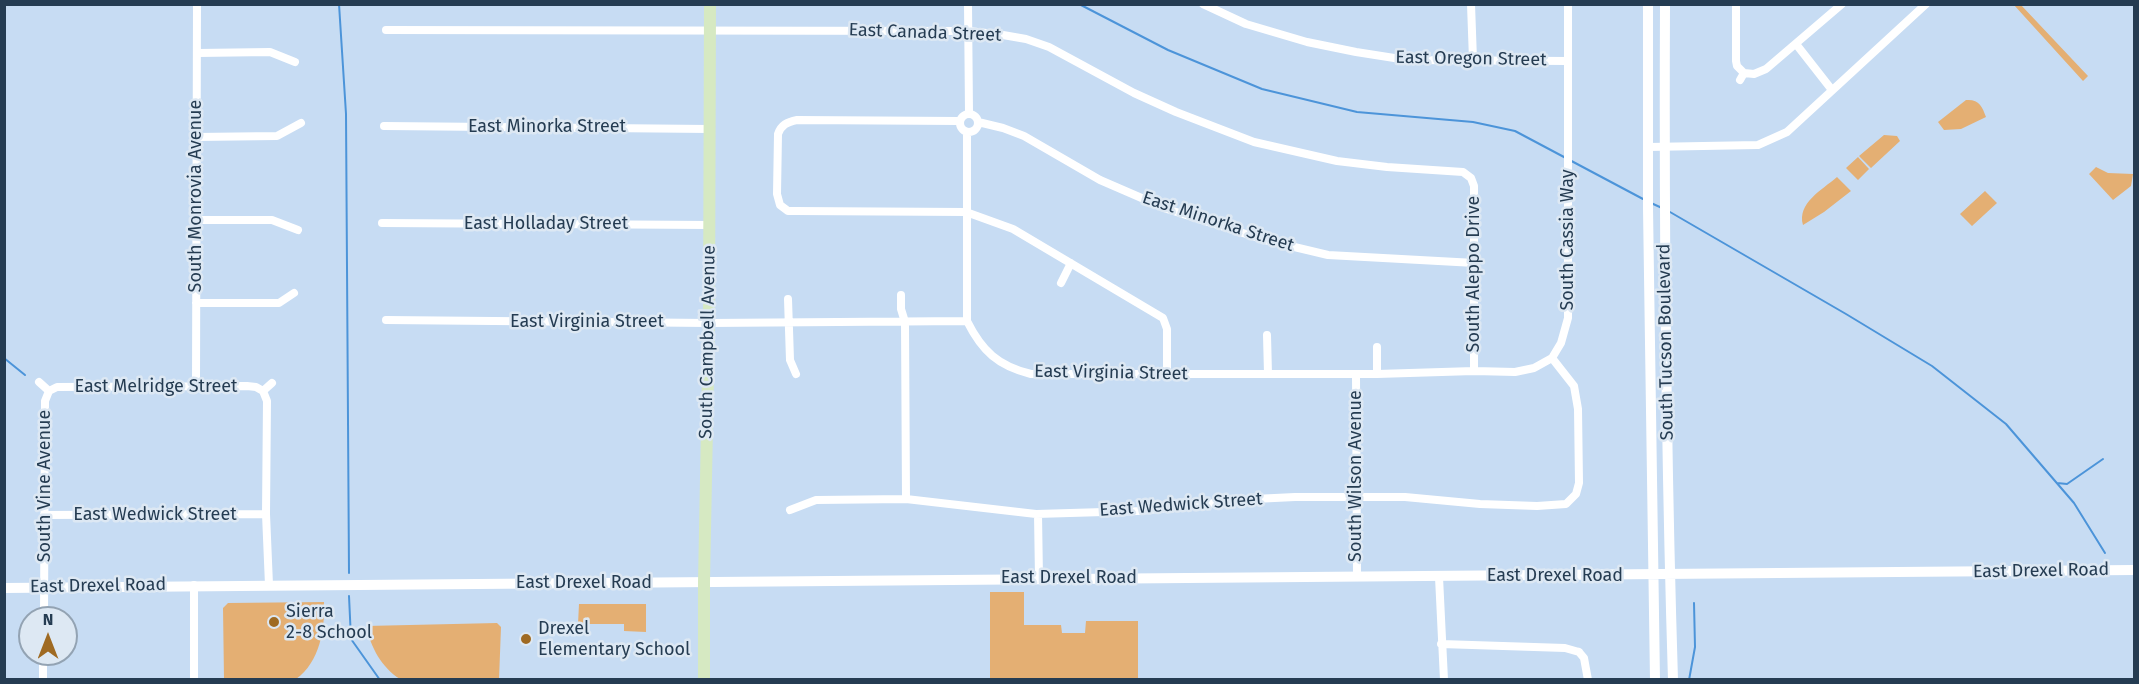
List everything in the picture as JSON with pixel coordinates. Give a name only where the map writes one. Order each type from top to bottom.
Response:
[{"type":"main road","name":"South Campbell Avenue","points":[[704,680],[710,225],[710,4]]},
{"type":"street","name":"South Monrovia Avenue","points":[[196,387],[197,4]]},
{"type":"street","points":[[968,4],[969,113]]},
{"type":"street","name":"East Oregon Street","points":[[1203,4],[1246,24],[1307,42],[1407,60],[1568,61]]},
{"type":"street","points":[[1471,4],[1473,60]]},
{"type":"street","name":"South Cassia Way","points":[[1552,358],[1563,337],[1568,318],[1568,4]]},
{"type":"street","name":"South Tucson Boulevard","points":[[1648,4],[1648,208],[1655,680]]},
{"type":"street","name":"South Tucson Boulevard","points":[[1665,4],[1665,218],[1673,680]]},
{"type":"street","points":[[1736,4],[1736,61],[1742,76],[1760,73],[1842,4]]},
{"type":"street","points":[[1648,147],[1758,145],[1787,132],[1926,4]]},
{"type":"street","name":"East Canada Street","points":[[386,30],[969,31],[1003,34],[1049,47],[1134,93],[1254,142],[1337,161],[1387,167],[1457,170],[1472,176]]},
{"type":"street","points":[[1796,44],[1832,90]]},
{"type":"street","points":[[198,53],[270,52],[296,62]]},
{"type":"street","points":[[969,113],[976,116],[978,122],[974,130],[967,132],[960,128],[959,121],[964,114],[969,113]]},
{"type":"street","points":[[959,121],[797,120],[786,123],[777,134],[777,194],[780,205],[788,211],[966,212],[1013,229],[1164,317],[1167,329],[1167,374]]},
{"type":"street","name":"East Minorka Street","points":[[978,122],[1024,136],[1100,180],[1167,209],[1265,240],[1328,255],[1475,263]]},
{"type":"street","points":[[196,137],[277,136],[301,123]]},
{"type":"street","name":"East Minorka Street","points":[[384,126],[710,129]]},
{"type":"street","points":[[967,132],[967,321]]},
{"type":"street","name":"South Aleppo Drive","points":[[1472,176],[1475,263],[1474,371]]},
{"type":"street","points":[[196,220],[272,220],[298,230]]},
{"type":"street","name":"East Holladay Street","points":[[382,223],[710,225]]},
{"type":"street","points":[[1060,283],[1071,263]]},
{"type":"street","points":[[196,303],[279,303],[294,293]]},
{"type":"street","points":[[902,295],[901,309],[905,322],[906,499]]},
{"type":"street","points":[[788,298],[790,360],[796,374]]},
{"type":"street","name":"East Virginia Street","points":[[386,320],[709,323],[967,321],[982,346],[999,362],[1015,370],[1031,374],[1515,372],[1534,368],[1552,358]]},
{"type":"street","points":[[1267,334],[1268,374]]},
{"type":"street","points":[[1377,347],[1377,374]]},
{"type":"street","name":"East Wedwick Street","points":[[790,510],[816,500],[906,499],[1038,514],[1137,511],[1254,499],[1356,497],[1405,497],[1480,504],[1562,505],[1575,500],[1580,483],[1578,409],[1574,386],[1552,358]]},
{"type":"street","name":"South Wilson Avenue","points":[[1356,374],[1357,577]]},
{"type":"street","points":[[39,382],[49,391]]},
{"type":"street","points":[[269,585],[266,514],[267,400],[263,391],[272,383]]},
{"type":"street","name":"East Melridge Street","points":[[49,391],[57,387],[252,386],[263,391]]},
{"type":"street","name":"South Vine Avenue","points":[[44,606],[45,401],[49,391]]},
{"type":"street","name":"East Wedwick Street","points":[[44,515],[266,514]]},
{"type":"street","points":[[1038,514],[1039,578]]},
{"type":"street","name":"East Drexel Road","points":[[4,588],[2134,570]]},
{"type":"street","points":[[1439,577],[1444,680]]},
{"type":"street","points":[[194,585],[194,680]]},
{"type":"street","points":[[1441,644],[1582,650],[1588,680]]},
{"type":"shaded area","points":[[2014,5],[2021,5],[2088,76],[2083,81]]},
{"type":"shaded area","points":[[1966,100],[1979,104],[1986,117],[1961,129],[1944,130],[1938,122]]},
{"type":"shaded area","points":[[1884,135],[1897,136],[1900,141],[1871,168],[1859,156]]},
{"type":"shaded area","points":[[1858,157],[1869,169],[1858,180],[1846,168]]},
{"type":"shaded area","points":[[2096,167],[2108,173],[2133,174],[2131,186],[2113,200],[2089,174]]},
{"type":"shaded area","points":[[1837,177],[1851,191],[1803,225],[1802,217],[1807,204]]},
{"type":"shaded area","points":[[1985,191],[1997,203],[1972,226],[1960,214]]},
{"type":"shaded area","points":[[990,592],[1024,592],[1024,625],[1061,625],[1062,633],[1085,633],[1086,621],[1138,621],[1138,679],[990,679]]},
{"type":"shaded area","name":"Sierra 2-8 School","points":[[324,602],[322,634],[316,654],[311,664],[296,679],[224,679],[223,608],[228,603]]},
{"type":"shaded area","points":[[579,604],[646,604],[646,632],[624,631],[624,624],[578,624]]},
{"type":"shaded area","points":[[497,623],[501,627],[499,680],[400,679],[387,669],[378,656],[366,626]]},
{"type":"waterway","points":[[339,4],[346,114],[349,573]]},
{"type":"waterway","points":[[1079,4],[1168,50],[1262,89],[1357,112],[1473,122],[1515,131],[1643,199]]},
{"type":"waterway","points":[[1651,203],[1662,208]]},
{"type":"waterway","points":[[1670,212],[1932,366],[2006,424],[2074,503],[2105,553]]},
{"type":"waterway","points":[[4,358],[25,375]]},
{"type":"waterway","points":[[2057,483],[2067,484],[2103,459]]},
{"type":"waterway","points":[[349,596],[351,639],[380,680]]},
{"type":"waterway","points":[[1689,680],[1695,647],[1694,603]]},
{"type":"place","name":"Sierra 2-8 School","points":[[274,622]]},
{"type":"place","name":"Drexel Elementary School","points":[[526,639]]}]
